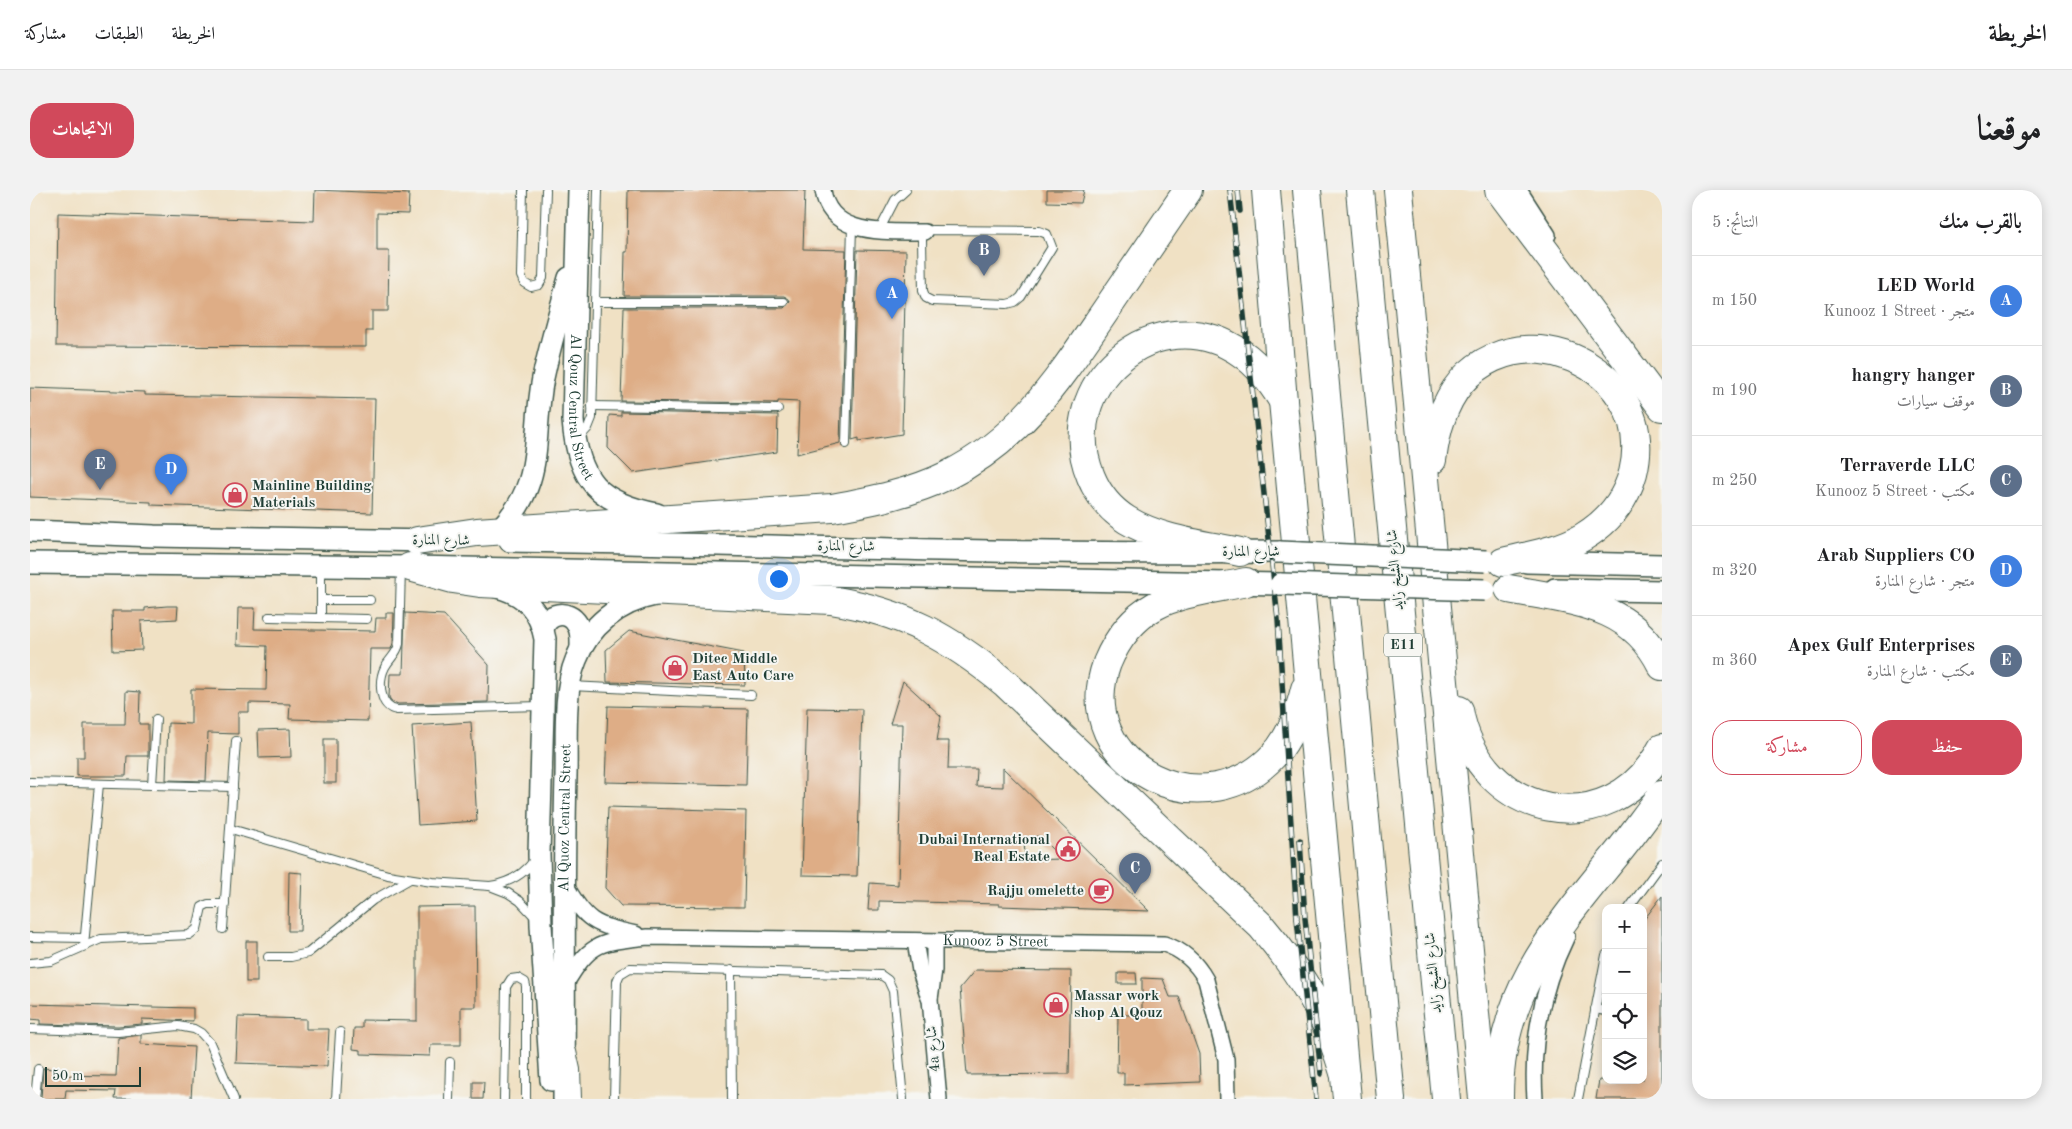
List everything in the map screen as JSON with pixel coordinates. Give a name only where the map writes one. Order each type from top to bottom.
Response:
[{"type":"highway","points":[[417,540],[498,531],[672,517],[807,511],[856,503],[930,483],[968,464],[1018,425],[1048,394],[1188,190]]},
{"type":"highway","points":[[1266,190],[1346,1087]]},
{"type":"highway","points":[[1307,190],[1391,1099]]},
{"type":"highway","name":"شارع الشيخ زايد","points":[[1360,190],[1446,1099]]},
{"type":"highway","points":[[1398,190],[1483,1099]]},
{"type":"highway","points":[[1500,190],[1662,407]]},
{"type":"highway","points":[[1240,552],[1155,533],[1126,519],[1113,509],[1094,482],[1085,459],[1082,434],[1089,401],[1105,372],[1130,350],[1145,343],[1178,335],[1211,339],[1241,353],[1265,375],[1284,401]]},
{"type":"highway","points":[[1427,499],[1435,442],[1441,418],[1458,386],[1478,368],[1490,360],[1511,352],[1534,349],[1548,350],[1577,358],[1603,376],[1624,402],[1634,434],[1634,467],[1623,499],[1604,522],[1582,538],[1556,548],[1495,561]]},
{"type":"highway","points":[[406,567],[453,579],[480,583],[806,598],[855,604],[910,621],[946,640],[967,653],[1006,684],[1261,926],[1286,956],[1330,1029],[1346,1087]]},
{"type":"highway","points":[[1246,582],[1168,599],[1145,612],[1125,631],[1111,654],[1101,693],[1101,707],[1113,741],[1124,756],[1137,768],[1152,778],[1168,785],[1186,789],[1222,787],[1255,772],[1280,747],[1296,718],[1309,676]]},
{"type":"highway","points":[[1497,590],[1583,604],[1612,614],[1638,631],[1662,666]]},
{"type":"highway","points":[[1442,656],[1453,685],[1462,728],[1474,755],[1493,779],[1518,796],[1546,806],[1562,808],[1585,806],[1608,800],[1635,783],[1646,772],[1662,748]]},
{"type":"highway","points":[[1499,1099],[1505,1045],[1516,1006],[1528,976],[1553,933],[1662,795]]},
{"type":"main road","name":"Al Qouz Central Street","points":[[579,190],[572,420],[574,442],[580,461],[589,478],[604,494],[632,510],[672,517]]},
{"type":"main road","name":"Al Qouz Central Street","points":[[498,531],[519,506],[532,476],[543,379],[579,239]]},
{"type":"main road","name":"شارع المنارة","points":[[30,531],[163,536],[711,543],[1098,553],[1280,552],[1495,561],[1662,565]]},
{"type":"main road","name":"شارع المنارة","points":[[30,563],[406,567],[1246,582],[1497,590],[1662,591]]},
{"type":"main road","name":"Al Quoz Central Street","points":[[480,583],[513,591],[539,616],[543,629],[546,651],[542,706],[539,854],[541,925],[552,1099]]},
{"type":"main road","name":"Al Quoz Central Street","points":[[564,1099],[564,881],[569,686],[571,674],[581,648],[597,626],[619,609],[650,596],[670,592]]},
{"type":"main road","points":[[543,629],[544,623],[553,616],[558,614],[570,616],[580,629],[581,648]]},
{"type":"street","points":[[823,190],[826,202],[835,217],[852,226],[878,231],[925,232]]},
{"type":"street","points":[[1519,190],[1565,261],[1590,310]]},
{"type":"street","points":[[1535,1099],[1535,1045],[1547,983],[1558,953],[1572,925],[1618,853]]},
{"type":"street","name":"Kunooz 5 Street","points":[[564,881],[580,908],[594,922],[612,929],[647,937]]},
{"type":"street","name":"Kunooz 5 Street","points":[[563,988],[579,961],[592,949],[608,942],[647,937],[934,942],[1154,942],[1173,947],[1196,964],[1206,980],[1226,1059],[1227,1099]]},
{"type":"street","name":"4a شارع","points":[[915,941],[920,971],[930,999]]},
{"type":"street","name":"4a شارع","points":[[934,942],[934,970],[930,999],[939,1099]]},
{"type":"lane","points":[[523,190],[522,276],[524,283],[531,287],[539,285],[543,278],[546,190]]},
{"type":"lane","points":[[574,442],[584,433],[590,423],[592,406],[598,190]]},
{"type":"lane","points":[[878,231],[892,204],[906,190]]},
{"type":"lane","points":[[846,444],[852,226]]},
{"type":"lane","points":[[932,230],[1039,231],[1047,234],[1052,247],[1021,296],[1015,302],[1007,304],[932,300],[926,298],[922,292],[922,239],[925,232],[932,230]]},
{"type":"lane","points":[[595,302],[784,302]]},
{"type":"lane","points":[[592,406],[778,409]]},
{"type":"lane","points":[[321,566],[321,618]]},
{"type":"lane","points":[[406,567],[399,644],[396,654],[385,666],[383,673],[382,698],[386,705],[397,710],[542,706]]},
{"type":"lane","points":[[321,600],[370,600]]},
{"type":"lane","points":[[269,618],[367,619]]},
{"type":"lane","points":[[569,686],[751,695]]},
{"type":"lane","points":[[152,785],[156,719]]},
{"type":"lane","points":[[223,929],[236,741]]},
{"type":"lane","points":[[30,782],[233,787]]},
{"type":"lane","points":[[84,942],[99,784]]},
{"type":"lane","points":[[231,829],[367,869],[410,879],[490,886],[520,900],[541,925]]},
{"type":"lane","points":[[490,886],[510,881],[526,870],[539,854]]},
{"type":"lane","points":[[1632,904],[1662,863]]},
{"type":"lane","points":[[268,957],[292,957],[308,953],[373,900],[410,879]]},
{"type":"lane","points":[[30,937],[84,942],[109,938],[189,935],[197,929],[202,906],[225,904]]},
{"type":"lane","points":[[30,963],[51,961],[84,942]]},
{"type":"lane","points":[[614,1099],[617,981],[620,974],[630,968],[881,975],[888,980],[893,991],[903,1099]]},
{"type":"lane","points":[[731,970],[732,1099]]},
{"type":"lane","points":[[504,1099],[506,987],[511,979],[518,978],[525,982],[526,990],[526,1099]]},
{"type":"lane","points":[[1578,1099],[1595,1009],[1602,987]]},
{"type":"lane","points":[[1595,1009],[1602,1010]]},
{"type":"lane","points":[[30,1029],[104,1032],[178,1026],[194,1029],[206,1037],[210,1043],[234,1099]]},
{"type":"lane","points":[[336,1099],[340,1032]]},
{"type":"lane","points":[[564,1036],[575,1059],[577,1099]]},
{"type":"lane","points":[[448,1099],[450,1062]]},
{"type":"lane","points":[[35,1099],[38,1069]]},
{"type":"building","points":[[315,190],[409,194],[408,214],[377,213],[377,251],[389,251],[388,311],[372,311],[372,331],[366,331],[366,347],[56,346],[58,213],[314,221]]},
{"type":"building","points":[[628,190],[805,190],[803,249],[846,250],[840,443],[797,454],[799,402],[621,401],[624,308],[784,308],[790,302],[784,296],[624,296]]},
{"type":"building","points":[[1047,190],[1084,190],[1081,203],[1047,202]]},
{"type":"building","points":[[857,250],[906,251],[902,434],[859,441],[859,438],[852,440]]},
{"type":"building","points":[[30,388],[145,392],[145,395],[375,399],[372,513],[151,505],[151,502],[30,497]]},
{"type":"building","points":[[621,412],[778,415],[777,452],[633,473],[608,448],[609,415],[621,416]]},
{"type":"building","points":[[178,606],[177,619],[141,621],[142,650],[113,651],[112,611],[145,611],[145,608]]},
{"type":"building","points":[[238,608],[255,608],[254,629],[375,631],[376,618],[386,618],[386,613],[394,613],[391,649],[370,649],[368,721],[289,719],[290,704],[249,703],[249,712],[238,712],[238,734],[208,733],[206,781],[166,780],[168,723],[191,724],[191,689],[266,690],[267,646],[237,645]]},
{"type":"building","points":[[405,613],[444,615],[489,665],[488,702],[398,704],[391,701],[389,697],[390,674],[403,674]]},
{"type":"building","name":"Ditec Middle East Auto Care","points":[[629,631],[744,653],[745,685],[607,682],[606,650]]},
{"type":"building","points":[[903,681],[941,716],[937,741],[949,741],[948,769],[977,769],[976,786],[1003,787],[1003,768],[1149,911],[879,901],[879,910],[868,910],[870,883],[898,885],[902,724],[890,724]],"holes":[[[1039,836],[1062,859],[1025,860],[1024,838]]]},
{"type":"building","points":[[126,691],[140,692],[139,724],[148,724],[148,756],[127,756],[126,776],[77,776],[77,757],[84,757],[84,724],[125,724]]},
{"type":"building","points":[[608,706],[748,709],[746,785],[605,782]]},
{"type":"building","points":[[807,708],[862,709],[857,876],[802,875]]},
{"type":"building","points":[[471,722],[477,821],[418,825],[412,726]]},
{"type":"building","points":[[290,729],[291,757],[259,758],[258,730]]},
{"type":"building","points":[[324,739],[336,739],[336,783],[324,783]]},
{"type":"building","points":[[608,807],[746,811],[744,907],[621,906],[605,888]]},
{"type":"building","points":[[289,872],[302,873],[300,931],[288,931]]},
{"type":"building","points":[[1662,896],[1662,1099],[1596,1099],[1599,1080],[1602,1080],[1602,1084],[1647,1084],[1647,916]]},
{"type":"building","points":[[475,906],[476,1007],[461,1007],[461,1045],[431,1045],[430,1056],[361,1054],[361,1050],[353,1049],[354,1028],[362,1028],[362,1020],[417,1021],[417,907]]},
{"type":"building","points":[[246,941],[257,941],[257,982],[246,982]]},
{"type":"building","points":[[975,970],[1071,971],[1069,1074],[967,1075],[960,988]]},
{"type":"building","points":[[1118,973],[1136,973],[1137,984],[1118,984]]},
{"type":"building","points":[[1142,978],[1163,979],[1170,997],[1179,997],[1199,1054],[1200,1082],[1124,1085],[1124,1073],[1117,1073],[1118,1015],[1142,1015]]},
{"type":"building","points":[[30,1004],[193,1008],[193,1021],[142,1019],[142,1024],[118,1026],[40,1024],[40,1020],[30,1019]]},
{"type":"building","points":[[238,1017],[306,1019],[306,1029],[329,1029],[327,1066],[236,1063]]},
{"type":"building","points":[[141,1035],[141,1044],[194,1047],[191,1099],[115,1099],[116,1091],[66,1090],[65,1099],[41,1099],[43,1068],[53,1069],[53,1075],[116,1076],[118,1038]]},
{"type":"building","points":[[473,1082],[484,1082],[483,1099],[473,1099]]},
{"type":"railway","points":[[1230,190],[1278,619],[1297,919],[1316,1099]]},
{"type":"railway","points":[[1238,190],[1240,211]]},
{"type":"railway","points":[[1300,840],[1305,918],[1321,1074]]},
{"type":"place","name":"hangry hanger","points":[[984,276]]},
{"type":"place","name":"LED World","points":[[892,319]]},
{"type":"place","name":"Apex Gulf Enterprises","points":[[100,490]]},
{"type":"place","name":"Arab Suppliers CO","points":[[171,495]]},
{"type":"place","name":"Mainline Building Materials","points":[[235,495]]},
{"type":"place","name":"Ditec Middle East Auto Care","points":[[675,668]]},
{"type":"place","name":"Dubai International Real Estate","points":[[1068,849]]},
{"type":"place","name":"Rajju omelette","points":[[1101,891]]},
{"type":"place","name":"Terraverde LLC","points":[[1135,894]]},
{"type":"place","name":"Massar work shop Al Qouz","points":[[1056,1005]]}]
